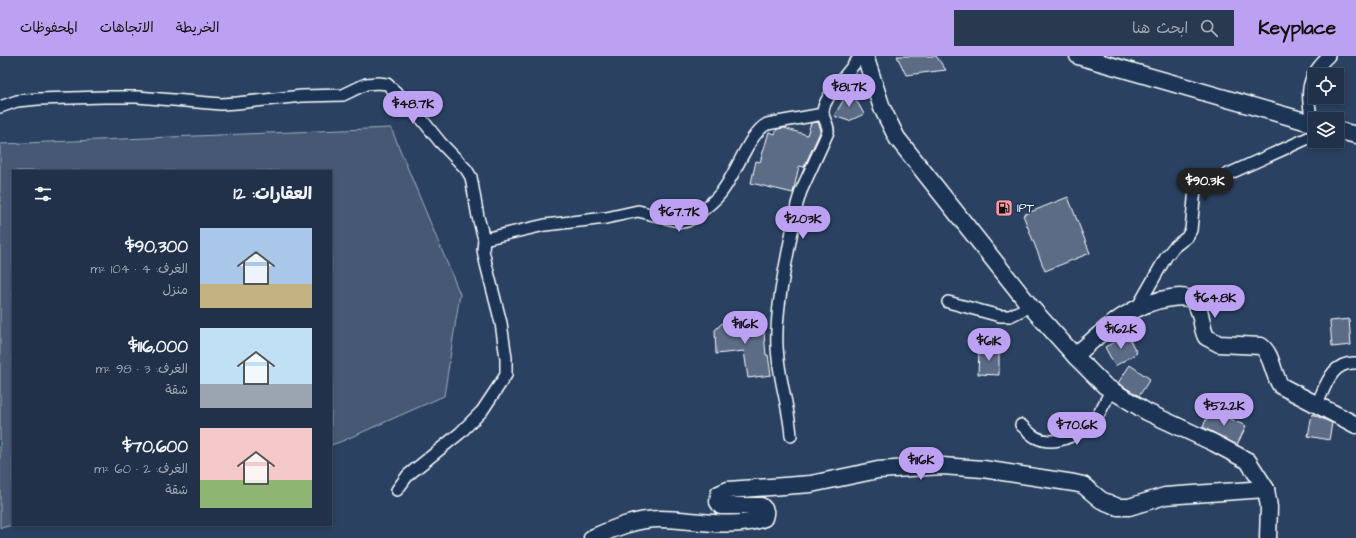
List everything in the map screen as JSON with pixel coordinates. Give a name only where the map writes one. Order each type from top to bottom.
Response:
[{"type":"street","points":[[791,436],[789,415],[778,361],[777,334],[782,292],[797,204],[800,191],[828,132],[828,124],[823,114],[829,98],[860,56]]},
{"type":"street","points":[[865,56],[886,116],[906,151],[1030,306],[1075,356],[1111,390],[1147,412],[1214,443],[1248,461],[1266,489],[1269,507],[1268,538]]},
{"type":"street","points":[[871,56],[873,82]]},
{"type":"street","points":[[1078,56],[1308,125]]},
{"type":"street","points":[[1312,112],[1308,88],[1311,76],[1321,63],[1329,56]]},
{"type":"street","points":[[0,107],[17,102],[38,99],[104,97],[138,97],[221,104],[302,96],[343,95],[366,84],[378,83],[387,84],[412,107],[466,169],[471,177],[484,239],[486,264],[501,324],[506,358],[506,375],[482,411],[455,438],[408,475],[397,490]]},
{"type":"street","points":[[484,239],[545,225],[606,218],[638,211],[682,222],[688,221],[696,217],[722,192],[740,164],[755,132],[761,127],[767,124],[823,114]]},
{"type":"street","points":[[1137,308],[1166,257],[1174,247],[1187,237],[1191,230],[1195,189],[1277,151],[1308,131]]},
{"type":"street","points":[[1075,356],[1112,322],[1137,308],[1162,299],[1178,297],[1192,300],[1198,308],[1206,337],[1211,341],[1219,344],[1261,346],[1268,353],[1277,381],[1281,386],[1356,425]]},
{"type":"street","points":[[948,302],[1000,316],[1010,316],[1030,306]]},
{"type":"street","points":[[1317,404],[1335,369],[1344,363],[1356,363]]},
{"type":"street","points":[[1021,425],[1030,434],[1042,440],[1054,440],[1075,435],[1085,428],[1098,414],[1111,390]]},
{"type":"street","points":[[592,538],[622,525],[658,519],[741,522],[758,520],[764,518],[766,513],[761,506],[721,506],[718,502],[719,494],[728,490],[811,484],[878,470],[942,466],[964,467],[1057,480],[1083,485],[1101,500],[1118,507],[1129,507],[1165,496],[1266,489]]},
{"type":"shaded area","points":[[391,128],[460,294],[444,396],[332,445],[332,170],[12,170],[12,525],[0,528],[0,144]]},
{"type":"building","points":[[897,56],[936,56],[946,70],[906,75]]},
{"type":"building","points":[[850,89],[864,114],[849,121],[834,116]]},
{"type":"building","points":[[818,122],[821,130],[804,167],[799,166],[793,193],[751,183],[756,161],[760,162],[769,132],[775,134],[777,129],[784,128],[807,135],[811,123]]},
{"type":"building","points":[[1068,197],[1090,253],[1045,271],[1023,215]]},
{"type":"building","points":[[1349,319],[1351,345],[1332,347],[1330,321]]},
{"type":"building","points":[[763,322],[766,355],[768,355],[771,375],[748,378],[744,351],[716,354],[715,330],[722,323]]},
{"type":"building","points":[[1127,335],[1137,353],[1115,366],[1105,347]]},
{"type":"building","points":[[979,350],[999,350],[999,375],[978,374]]},
{"type":"building","points":[[1130,365],[1150,379],[1139,396],[1118,383]]},
{"type":"building","points":[[1210,410],[1246,426],[1237,445],[1203,427]]},
{"type":"building","points":[[1312,414],[1332,423],[1329,440],[1308,436]]},
{"type":"place","name":"IPT","points":[[1004,208]]}]
